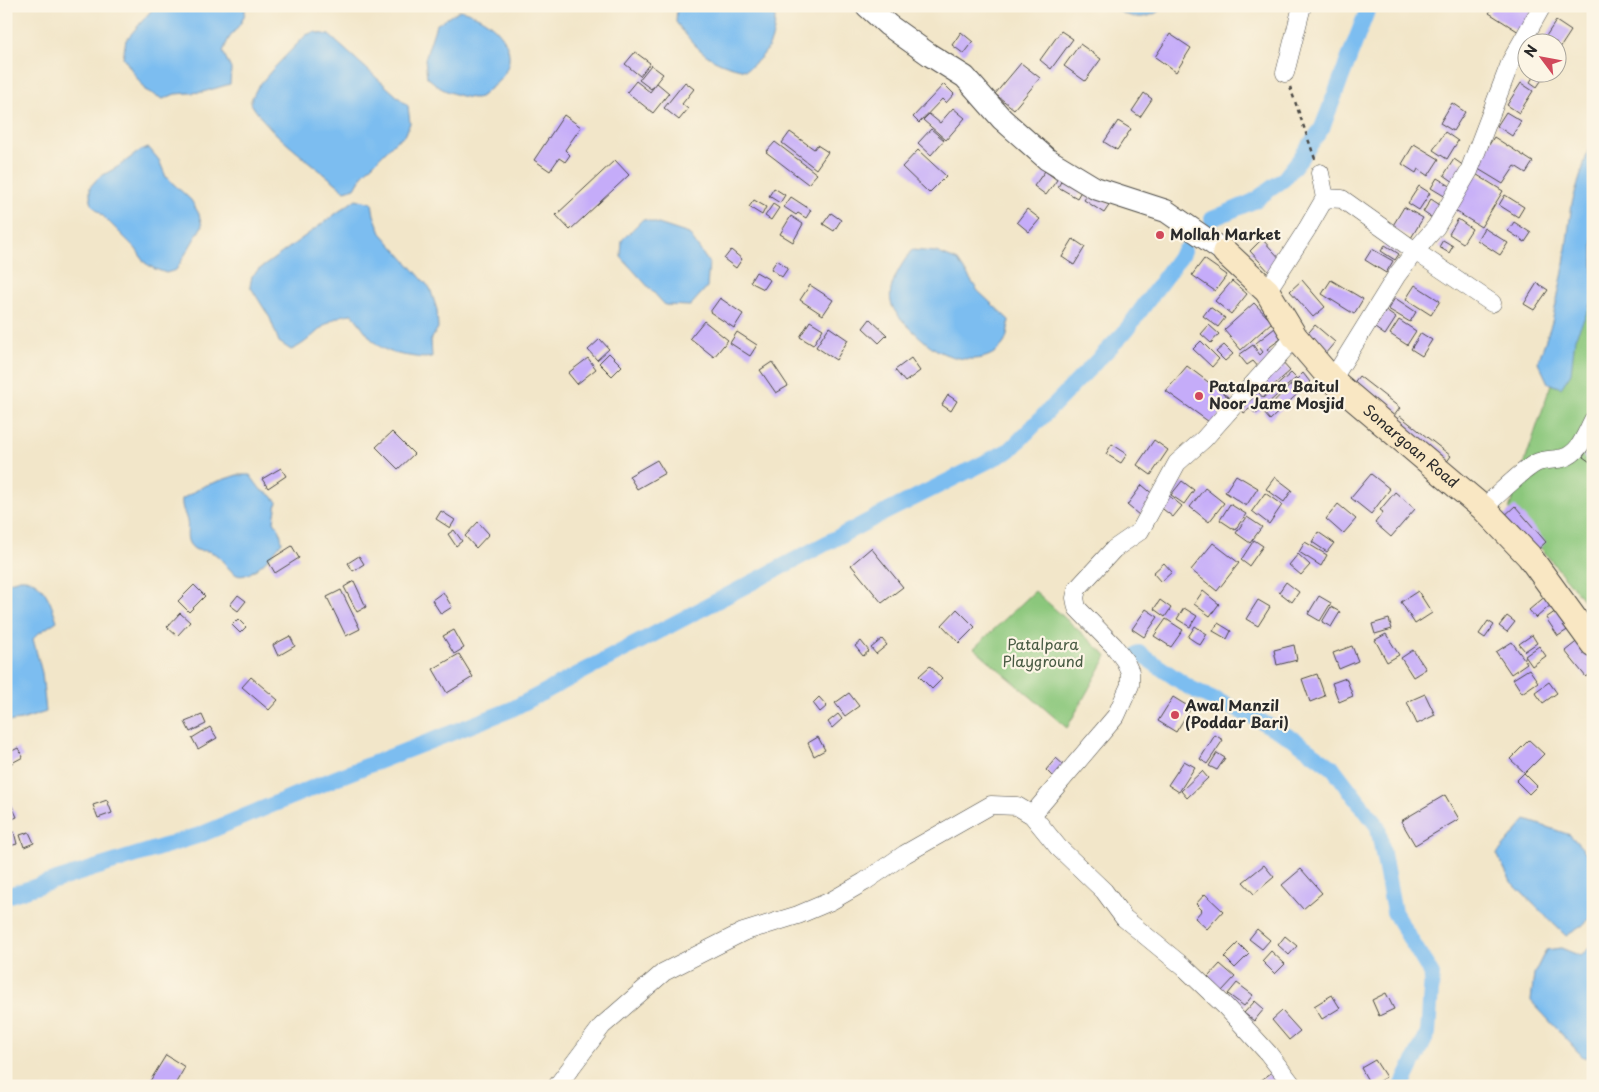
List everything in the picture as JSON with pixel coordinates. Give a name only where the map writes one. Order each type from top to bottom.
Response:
[{"type":"main road","name":"Sonargoan Road","points":[[1225,252],[1268,290],[1295,337],[1332,380],[1484,508],[1529,556],[1593,644]]},
{"type":"street","points":[[867,6],[888,25],[965,77],[1002,119],[1047,159],[1095,188],[1166,211],[1225,252]]},
{"type":"street","points":[[1285,73],[1302,6]]},
{"type":"street","points":[[1332,380],[1397,275],[1436,227],[1469,171],[1511,61],[1542,6]]},
{"type":"street","points":[[1268,290],[1325,198],[1320,173]]},
{"type":"street","points":[[1325,198],[1342,199],[1492,303]]},
{"type":"street","points":[[1032,814],[1116,716],[1130,685],[1130,672],[1125,661],[1114,646],[1077,608],[1075,598],[1077,589],[1114,548],[1140,530],[1177,463],[1204,439],[1295,337]]},
{"type":"street","points":[[1484,508],[1516,478],[1537,463],[1564,458],[1574,453],[1580,446],[1593,420]]},
{"type":"street","points":[[557,1086],[602,1026],[664,972],[743,932],[798,915],[831,901],[864,882],[905,854],[991,805],[1017,806],[1032,814],[1058,847],[1104,891],[1124,918],[1185,968],[1226,1007],[1268,1053],[1293,1086]]},
{"type":"path","points":[[1285,73],[1320,173]]},
{"type":"green space","points":[[1593,259],[1593,612],[1509,509]]},
{"type":"green space","name":"Patalpara Playground","points":[[1035,591],[1107,656],[1067,728],[974,648]]},
{"type":"water","points":[[155,6],[245,6],[244,16],[228,40],[223,52],[231,69],[230,84],[203,92],[175,94],[163,99],[145,90],[123,57],[126,40]]},
{"type":"water","points":[[677,6],[765,6],[775,17],[771,41],[764,54],[746,70],[723,64],[705,54],[691,41],[676,22]]},
{"type":"water","points":[[1111,6],[1166,6],[1152,15],[1138,17],[1125,14]]},
{"type":"water","points":[[460,10],[486,21],[504,40],[509,51],[509,63],[503,75],[483,95],[476,98],[465,97],[447,91],[427,77],[425,59],[436,25]]},
{"type":"water","points":[[314,32],[329,35],[408,106],[410,123],[406,134],[396,141],[363,174],[355,188],[345,191],[269,127],[250,102],[257,88],[272,70],[306,35]]},
{"type":"water","points":[[1593,135],[1593,300],[1575,338],[1571,373],[1561,388],[1548,383],[1538,362],[1552,322],[1563,272],[1572,203]]},
{"type":"water","points":[[149,148],[159,160],[166,177],[191,200],[199,214],[202,226],[176,270],[166,273],[145,263],[136,249],[92,205],[90,195],[90,187],[98,178],[141,150]]},
{"type":"water","points":[[356,199],[372,203],[374,215],[381,233],[430,288],[437,310],[438,328],[431,340],[432,357],[420,358],[388,351],[370,337],[352,314],[343,315],[327,323],[307,341],[291,350],[279,342],[270,318],[250,286],[252,276],[257,271]]},
{"type":"water","points":[[643,219],[689,234],[709,263],[707,287],[690,306],[665,305],[621,257],[622,240]]},
{"type":"water","points":[[912,250],[936,252],[958,261],[978,291],[1009,320],[1008,332],[1004,343],[993,354],[978,359],[969,359],[953,357],[940,352],[931,347],[899,317],[891,302],[891,288],[904,261]]},
{"type":"water","points":[[237,475],[250,475],[261,490],[271,495],[277,502],[274,521],[280,531],[282,542],[255,570],[242,576],[233,573],[215,554],[192,547],[188,541],[187,521],[182,502],[182,499],[204,486]]},
{"type":"water","points":[[28,579],[35,582],[45,592],[57,621],[33,639],[42,673],[46,712],[21,720],[6,722],[6,583]]},
{"type":"water","points":[[1526,820],[1570,835],[1593,860],[1593,914],[1582,926],[1566,936],[1511,882],[1497,854]]},
{"type":"water","points":[[1593,944],[1593,1058],[1583,1057],[1531,1001],[1534,974],[1546,950],[1561,948],[1581,956]]},
{"type":"building","points":[[1494,6],[1535,6],[1519,32],[1489,13]]},
{"type":"building","points":[[1556,21],[1571,31],[1566,39],[1566,32],[1549,32]]},
{"type":"building","points":[[1061,31],[1073,39],[1051,69],[1040,60]]},
{"type":"building","points":[[961,32],[973,42],[964,54],[952,45]]},
{"type":"building","points":[[1170,34],[1191,48],[1176,72],[1155,57]]},
{"type":"building","points":[[1080,44],[1101,59],[1085,81],[1064,66]]},
{"type":"building","points":[[635,52],[650,63],[640,76],[625,64]]},
{"type":"building","points":[[1021,63],[1040,78],[1014,109],[995,94]]},
{"type":"building","points":[[651,65],[663,74],[651,89],[639,80]]},
{"type":"building","points":[[636,81],[650,92],[657,83],[669,93],[653,113],[627,92]]},
{"type":"building","points":[[685,82],[694,89],[682,104],[688,109],[679,120],[664,108]]},
{"type":"building","points":[[1530,82],[1540,82],[1537,87]]},
{"type":"building","points":[[1521,83],[1533,91],[1519,113],[1507,105]]},
{"type":"building","points":[[944,84],[954,94],[946,103],[942,99],[919,123],[913,117]]},
{"type":"building","points":[[1144,93],[1152,99],[1140,117],[1132,111]]},
{"type":"building","points":[[1452,103],[1465,112],[1453,131],[1440,123]]},
{"type":"building","points":[[953,108],[965,118],[946,140],[923,120],[929,114],[940,123]]},
{"type":"building","points":[[1506,112],[1521,121],[1512,136],[1497,126]]},
{"type":"building","points":[[564,115],[581,127],[565,150],[570,155],[565,162],[559,158],[550,171],[534,160]]},
{"type":"building","points":[[1118,121],[1131,129],[1117,150],[1104,142]]},
{"type":"building","points":[[931,129],[944,140],[931,155],[918,143]]},
{"type":"building","points":[[790,132],[814,149],[817,145],[828,152],[816,169],[782,143]]},
{"type":"building","points":[[1445,132],[1458,141],[1447,159],[1433,150]]},
{"type":"building","points":[[1494,137],[1533,162],[1526,173],[1515,166],[1503,184],[1475,167]]},
{"type":"building","points":[[775,142],[817,174],[808,184],[766,152]]},
{"type":"building","points":[[1414,144],[1439,159],[1428,176],[1418,169],[1416,173],[1402,164]]},
{"type":"building","points":[[918,150],[946,176],[929,193],[902,167]]},
{"type":"building","points":[[1454,159],[1464,166],[1454,182],[1444,175]]},
{"type":"building","points":[[615,160],[629,175],[570,230],[556,215]]},
{"type":"building","points":[[1045,171],[1057,180],[1046,195],[1034,186]]},
{"type":"building","points":[[1474,173],[1503,191],[1481,227],[1452,209]]},
{"type":"building","points":[[1064,176],[1083,188],[1077,198],[1058,187]]},
{"type":"building","points":[[1437,178],[1452,187],[1446,197],[1431,188]]},
{"type":"building","points":[[1419,186],[1430,193],[1419,210],[1408,203]]},
{"type":"building","points":[[774,188],[785,195],[780,203],[769,196]]},
{"type":"building","points":[[1090,191],[1110,204],[1104,213],[1084,200]]},
{"type":"building","points":[[1505,195],[1524,207],[1518,217],[1499,205]]},
{"type":"building","points":[[791,197],[811,210],[806,218],[798,213],[796,215],[784,207]]},
{"type":"building","points":[[1431,199],[1443,207],[1435,220],[1423,212]]},
{"type":"building","points":[[754,200],[766,207],[762,215],[749,207]]},
{"type":"building","points":[[773,204],[779,208],[771,220],[765,216]]},
{"type":"building","points":[[1404,207],[1423,218],[1411,238],[1392,227]]},
{"type":"building","points":[[1027,209],[1040,219],[1029,232],[1017,222]]},
{"type":"building","points":[[831,213],[841,220],[834,231],[823,224]]},
{"type":"building","points":[[791,216],[803,224],[793,242],[780,234]]},
{"type":"building","points":[[1458,219],[1472,229],[1463,243],[1449,234]]},
{"type":"building","points":[[1514,222],[1531,233],[1525,242],[1508,231]]},
{"type":"building","points":[[1484,228],[1508,243],[1500,255],[1477,240]]},
{"type":"building","points":[[1073,239],[1085,247],[1074,265],[1062,257]]},
{"type":"building","points":[[1262,239],[1283,262],[1271,274],[1250,251]]},
{"type":"building","points":[[1443,240],[1453,246],[1449,253],[1439,247]]},
{"type":"building","points":[[1385,245],[1399,254],[1395,260],[1381,251]]},
{"type":"building","points":[[1372,249],[1393,261],[1386,273],[1365,260]]},
{"type":"building","points":[[731,250],[742,259],[736,268],[724,259]]},
{"type":"building","points":[[1204,259],[1227,275],[1215,291],[1192,275]]},
{"type":"building","points":[[777,260],[788,268],[782,277],[771,269]]},
{"type":"building","points":[[756,272],[770,280],[764,289],[750,282]]},
{"type":"building","points":[[1302,280],[1325,307],[1313,317],[1290,291]]},
{"type":"building","points":[[1331,280],[1363,299],[1354,314],[1322,294]]},
{"type":"building","points":[[1232,281],[1247,294],[1231,314],[1215,301]]},
{"type":"building","points":[[1537,283],[1548,290],[1534,310],[1524,304]]},
{"type":"building","points":[[810,285],[833,300],[823,315],[800,300]]},
{"type":"building","points":[[1415,285],[1440,301],[1431,315],[1406,299]]},
{"type":"building","points":[[720,298],[743,314],[734,328],[710,312]]},
{"type":"building","points":[[1395,298],[1416,312],[1410,322],[1388,309]]},
{"type":"building","points":[[1254,303],[1272,322],[1241,350],[1224,330]]},
{"type":"building","points":[[1210,307],[1225,318],[1218,327],[1203,316]]},
{"type":"building","points":[[1386,311],[1396,318],[1385,335],[1375,328]]},
{"type":"building","points":[[870,319],[887,335],[879,343],[863,328]]},
{"type":"building","points":[[1399,320],[1416,331],[1407,345],[1390,334]]},
{"type":"building","points":[[704,321],[728,340],[714,357],[690,338]]},
{"type":"building","points":[[810,321],[823,329],[813,345],[800,337]]},
{"type":"building","points":[[1209,325],[1219,334],[1211,343],[1201,334]]},
{"type":"building","points":[[1315,325],[1335,342],[1325,354],[1305,337]]},
{"type":"building","points":[[829,327],[848,340],[836,360],[816,347]]},
{"type":"building","points":[[1275,328],[1282,338],[1267,349],[1274,357],[1260,369],[1253,361],[1247,365],[1239,355],[1253,345],[1260,355],[1263,352],[1256,343]]},
{"type":"building","points":[[737,332],[757,345],[750,356],[730,343]]},
{"type":"building","points":[[1421,333],[1432,340],[1422,356],[1411,349]]},
{"type":"building","points":[[600,339],[609,349],[597,360],[588,350]]},
{"type":"building","points":[[1201,341],[1219,359],[1212,367],[1193,349]]},
{"type":"building","points":[[1224,345],[1233,354],[1225,361],[1216,352]]},
{"type":"building","points":[[609,353],[622,366],[612,376],[599,363]]},
{"type":"building","points":[[588,358],[596,369],[577,384],[568,373]]},
{"type":"building","points":[[911,358],[920,371],[905,382],[895,370]]},
{"type":"building","points":[[772,362],[788,386],[776,393],[760,370]]},
{"type":"building","points":[[1282,362],[1290,371],[1266,392],[1258,383]]},
{"type":"building","name":"Patalpara Baitul Noor Jame Mosjid","points":[[1187,366],[1232,400],[1212,424],[1166,391]]},
{"type":"building","points":[[1291,373],[1296,378],[1256,414],[1251,409],[1257,403],[1244,413],[1237,404],[1256,389],[1263,398]]},
{"type":"building","points":[[1303,373],[1310,382],[1270,420],[1263,412]]},
{"type":"building","points":[[1359,376],[1400,408],[1390,421],[1349,389]]},
{"type":"building","points":[[948,395],[957,401],[951,411],[942,405]]},
{"type":"building","points":[[1400,416],[1451,456],[1443,467],[1391,427]]},
{"type":"building","points":[[392,432],[414,454],[398,469],[376,447]]},
{"type":"building","points":[[1154,440],[1168,450],[1151,475],[1137,465]]},
{"type":"building","points":[[1112,444],[1127,454],[1121,463],[1106,454]]},
{"type":"building","points":[[1588,449],[1593,452],[1593,464],[1583,457]]},
{"type":"building","points":[[657,460],[665,473],[637,489],[629,476]]},
{"type":"building","points":[[281,468],[286,476],[268,488],[262,479]]},
{"type":"building","points":[[1371,474],[1390,489],[1371,514],[1351,498]]},
{"type":"building","points":[[1236,475],[1258,488],[1246,506],[1225,492]]},
{"type":"building","points":[[1275,477],[1292,490],[1284,502],[1266,489]]},
{"type":"building","points":[[1182,481],[1194,490],[1184,504],[1171,495]]},
{"type":"building","points":[[1142,485],[1155,496],[1139,515],[1127,505]]},
{"type":"building","points":[[1205,488],[1224,503],[1209,522],[1190,507]]},
{"type":"building","points":[[1395,492],[1415,509],[1391,537],[1375,523],[1383,512],[1380,510]]},
{"type":"building","points":[[1265,493],[1282,505],[1269,524],[1252,511]]},
{"type":"building","points":[[1168,495],[1182,506],[1173,517],[1159,506]]},
{"type":"building","points":[[1230,504],[1246,514],[1235,530],[1220,520]]},
{"type":"building","points":[[1338,504],[1356,519],[1343,534],[1326,519]]},
{"type":"building","points":[[1515,506],[1546,542],[1533,554],[1501,519]]},
{"type":"building","points":[[441,511],[455,520],[450,528],[436,519]]},
{"type":"building","points":[[1247,517],[1262,527],[1250,543],[1236,533]]},
{"type":"building","points":[[478,522],[489,534],[476,548],[465,536]]},
{"type":"building","points":[[454,530],[462,541],[456,546],[448,534]]},
{"type":"building","points":[[1318,532],[1334,543],[1327,552],[1312,542]]},
{"type":"building","points":[[1254,540],[1263,546],[1249,566],[1241,560]]},
{"type":"building","points":[[1305,542],[1327,555],[1321,566],[1299,552]]},
{"type":"building","points":[[1213,543],[1239,563],[1217,591],[1191,570]]},
{"type":"building","points":[[292,546],[299,558],[275,573],[268,561]]},
{"type":"building","points":[[871,548],[903,587],[882,603],[851,565]]},
{"type":"building","points":[[1298,554],[1310,565],[1301,575],[1289,565]]},
{"type":"building","points":[[359,556],[364,564],[353,571],[348,563]]},
{"type":"building","points":[[1164,563],[1172,572],[1161,582],[1153,573]]},
{"type":"building","points":[[354,581],[366,607],[357,612],[344,587]]},
{"type":"building","points":[[1286,582],[1299,592],[1292,602],[1279,592]]},
{"type":"building","points":[[194,585],[205,596],[189,612],[178,601]]},
{"type":"building","points":[[341,590],[360,629],[346,636],[327,597]]},
{"type":"building","points":[[1203,591],[1219,604],[1210,616],[1194,604]]},
{"type":"building","points":[[1418,591],[1432,613],[1415,624],[1401,602]]},
{"type":"building","points":[[443,592],[452,607],[441,614],[432,600]]},
{"type":"building","points":[[238,595],[246,601],[238,611],[230,605]]},
{"type":"building","points":[[1547,595],[1553,603],[1536,618],[1529,610]]},
{"type":"building","points":[[1319,596],[1331,603],[1320,621],[1308,614]]},
{"type":"building","points":[[1160,600],[1171,608],[1165,617],[1154,609]]},
{"type":"building","points":[[1258,600],[1270,607],[1258,626],[1246,619]]},
{"type":"building","points":[[1331,607],[1340,612],[1331,627],[1322,622]]},
{"type":"building","points":[[1184,608],[1197,616],[1190,627],[1177,619]]},
{"type":"building","points":[[957,609],[975,627],[959,643],[942,625]]},
{"type":"building","points":[[1146,609],[1158,617],[1144,637],[1132,629]]},
{"type":"building","points":[[1559,609],[1572,627],[1558,636],[1546,618]]},
{"type":"building","points":[[180,613],[190,622],[177,636],[167,627]]},
{"type":"building","points":[[1507,616],[1515,622],[1507,632],[1499,626]]},
{"type":"building","points":[[238,619],[246,627],[240,633],[232,625]]},
{"type":"building","points":[[1166,619],[1183,630],[1171,647],[1154,636]]},
{"type":"building","points":[[1389,619],[1392,629],[1375,634],[1372,624]]},
{"type":"building","points":[[1488,621],[1494,625],[1485,638],[1479,634]]},
{"type":"building","points":[[1218,623],[1231,631],[1227,639],[1213,631]]},
{"type":"building","points":[[1195,626],[1207,634],[1200,645],[1188,637]]},
{"type":"building","points":[[454,630],[464,648],[454,654],[443,636]]},
{"type":"building","points":[[1386,634],[1399,655],[1387,662],[1375,640]]},
{"type":"building","points":[[1532,635],[1537,643],[1525,651],[1519,644]]},
{"type":"building","points":[[290,636],[295,646],[278,656],[273,645]]},
{"type":"building","points":[[882,639],[887,645],[876,654],[871,648]]},
{"type":"building","points":[[1580,639],[1593,655],[1593,672],[1586,677],[1565,651]]},
{"type":"building","points":[[861,641],[869,651],[863,656],[855,646]]},
{"type":"building","points":[[1512,642],[1527,663],[1511,674],[1496,652]]},
{"type":"building","points":[[1294,645],[1297,660],[1277,665],[1274,650]]},
{"type":"building","points":[[1352,646],[1358,661],[1339,669],[1333,653]]},
{"type":"building","points":[[1539,646],[1546,656],[1532,666],[1525,656]]},
{"type":"building","points":[[1413,650],[1426,669],[1413,677],[1401,658]]},
{"type":"building","points":[[459,654],[473,677],[447,693],[433,669]]},
{"type":"building","points":[[930,666],[942,679],[932,689],[919,676]]},
{"type":"building","points":[[1529,669],[1538,682],[1522,693],[1513,679]]},
{"type":"building","points":[[1317,674],[1325,696],[1310,702],[1302,679]]},
{"type":"building","points":[[251,677],[278,700],[269,710],[242,687]]},
{"type":"building","points":[[1346,678],[1353,696],[1339,702],[1332,683]]},
{"type":"building","points":[[1549,682],[1557,693],[1543,703],[1535,692]]},
{"type":"building","points":[[849,693],[859,706],[845,716],[835,703]]},
{"type":"building","points":[[1425,694],[1435,715],[1417,724],[1407,702]]},
{"type":"building","points":[[819,697],[827,706],[820,712],[813,703]]},
{"type":"building","name":"Awal Manzil (Poddar Bari)","points":[[1173,697],[1191,708],[1176,732],[1158,721]]},
{"type":"building","points":[[838,714],[842,719],[832,728],[828,722]]},
{"type":"building","points":[[202,715],[206,724],[190,732],[185,722]]},
{"type":"building","points":[[210,727],[217,738],[198,749],[192,738]]},
{"type":"building","points":[[1215,735],[1223,740],[1207,764],[1200,759]]},
{"type":"building","points":[[818,737],[825,750],[814,756],[808,743]]},
{"type":"building","points":[[1529,740],[1544,754],[1525,773],[1510,759]]},
{"type":"building","points":[[18,748],[23,757],[10,764],[6,754]]},
{"type":"building","points":[[1217,753],[1225,758],[1217,770],[1209,766]]},
{"type":"building","points":[[1056,758],[1065,766],[1054,778],[1046,770]]},
{"type":"building","points":[[1184,761],[1195,767],[1179,792],[1168,785]]},
{"type":"building","points":[[1202,771],[1208,778],[1187,798],[1181,791]]},
{"type":"building","points":[[1524,773],[1537,786],[1529,794],[1516,781]]},
{"type":"building","points":[[1445,795],[1459,819],[1415,845],[1401,821]]},
{"type":"building","points":[[107,800],[112,813],[98,818],[93,805]]},
{"type":"building","points":[[10,802],[17,817],[6,822],[6,803]]},
{"type":"building","points":[[14,832],[17,844],[6,847],[6,834]]},
{"type":"building","points":[[29,832],[34,843],[24,847],[20,835]]},
{"type":"building","points":[[1264,865],[1274,877],[1254,894],[1243,882]]},
{"type":"building","points":[[1301,869],[1322,893],[1303,909],[1282,885]]},
{"type":"building","points":[[1205,894],[1223,911],[1207,929],[1195,918],[1202,910],[1196,904]]},
{"type":"building","points":[[1257,929],[1270,940],[1262,949],[1249,939]]},
{"type":"building","points":[[1285,936],[1297,946],[1289,955],[1278,945]]},
{"type":"building","points":[[1238,943],[1249,954],[1235,968],[1224,957]]},
{"type":"building","points":[[1271,951],[1285,964],[1275,974],[1262,961]]},
{"type":"building","points":[[1220,964],[1235,977],[1222,991],[1208,977]]},
{"type":"building","points":[[1237,983],[1253,995],[1244,1006],[1228,994]]},
{"type":"building","points":[[1386,993],[1394,1009],[1379,1016],[1372,1000]]},
{"type":"building","points":[[1332,995],[1340,1008],[1322,1019],[1314,1006]]},
{"type":"building","points":[[1255,1001],[1264,1009],[1254,1021],[1244,1013]]},
{"type":"building","points":[[1282,1011],[1300,1031],[1289,1040],[1272,1020]]},
{"type":"building","points":[[166,1055],[185,1067],[174,1086],[147,1086]]},
{"type":"building","points":[[1375,1060],[1386,1077],[1371,1086],[1361,1068]]},
{"type":"building","points":[[1275,1070],[1280,1077],[1268,1086],[1264,1086],[1260,1081]]},
{"type":"waterway","points":[[1212,219],[1254,201],[1284,179],[1299,160],[1322,128],[1369,6]]},
{"type":"waterway","points":[[6,896],[200,835],[336,778],[510,710],[876,517],[1010,450],[1124,333],[1184,251]]},
{"type":"waterway","points":[[1139,653],[1190,688],[1255,718],[1295,740],[1333,768],[1378,827],[1394,912],[1432,975],[1428,1033],[1402,1086]]},
{"type":"place","name":"Mollah Market","points":[[1160,235]]},
{"type":"place","name":"Patalpara Baitul Noor Jame Mosjid","points":[[1199,396]]},
{"type":"place","name":"Awal Manzil (Poddar Bari)","points":[[1175,715]]}]
